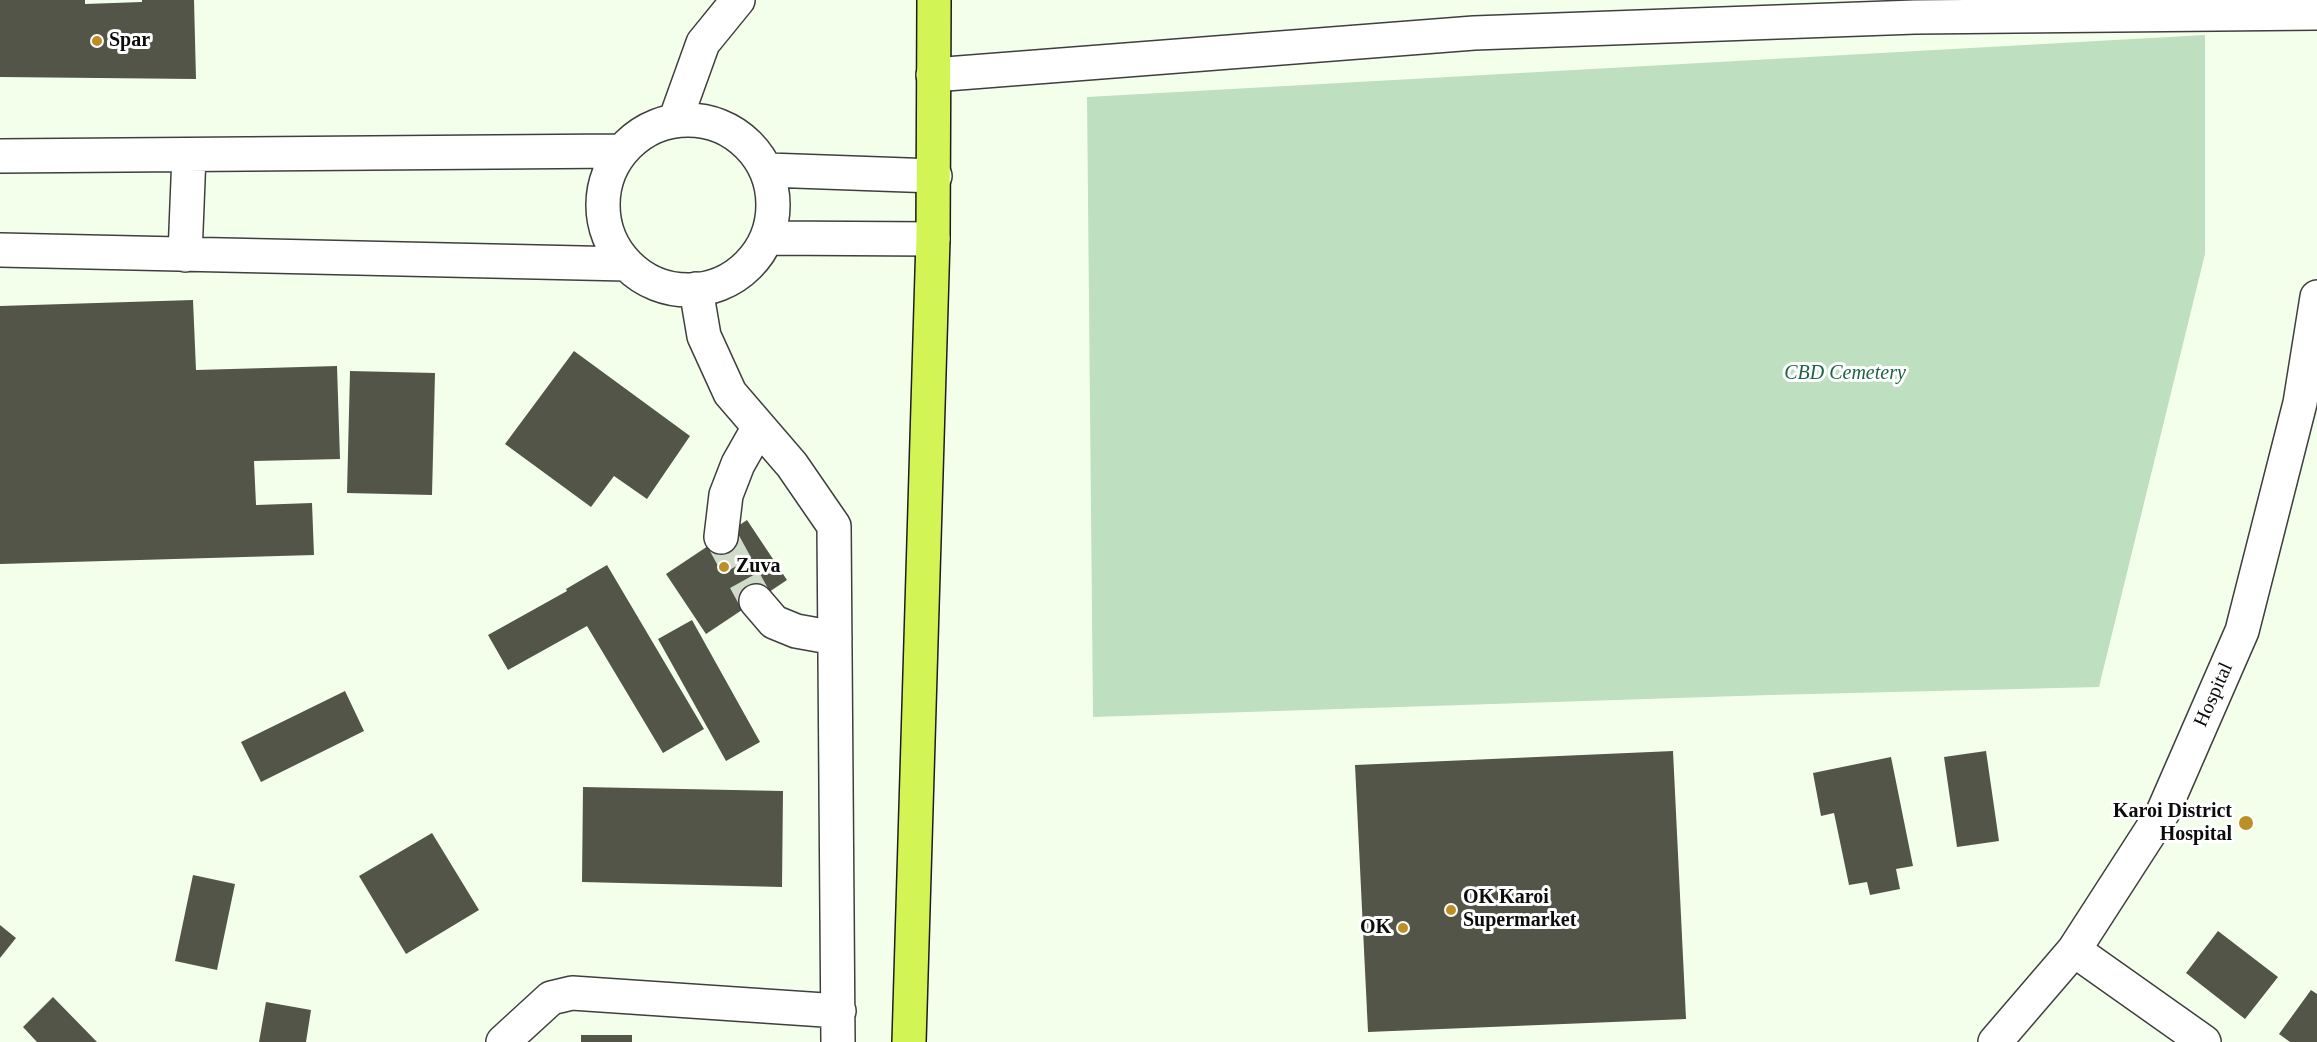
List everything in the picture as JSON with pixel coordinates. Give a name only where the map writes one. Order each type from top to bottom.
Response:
[{"type":"highway","points":[[909,1042],[933,239],[934,0]]},
{"type":"street","points":[[676,118],[703,43],[738,0]]},
{"type":"street","points":[[933,75],[1474,33],[1915,17],[2317,13]]},
{"type":"street","points":[[676,118],[730,129],[768,170],[775,204],[768,238],[748,268],[717,286],[696,289],[660,288],[626,264],[606,229],[604,188],[620,151],[645,129],[676,118]]},
{"type":"street","points":[[0,156],[620,151]]},
{"type":"street","points":[[185,255],[189,155]]},
{"type":"street","points":[[768,170],[934,176]]},
{"type":"street","points":[[768,238],[933,239]]},
{"type":"street","points":[[0,250],[626,264]]},
{"type":"street","points":[[503,1042],[551,998],[572,993],[839,1026],[834,526],[792,465],[730,393],[704,336],[696,289]]},
{"type":"street","name":"Hospital","points":[[1995,1042],[2074,950],[2163,812],[2242,631],[2300,403],[2317,297]]},
{"type":"street","points":[[721,537],[726,495],[738,464],[759,427]]},
{"type":"street","points":[[756,600],[774,622],[795,631],[835,638]]},
{"type":"street","points":[[2074,950],[2204,1042]]},
{"type":"green space","name":"CBD Cemetery","points":[[2205,35],[2205,254],[2099,687],[1770,695],[1093,717],[1087,97]]},
{"type":"building","name":"Spar","points":[[0,0],[85,0],[85,4],[142,2],[142,0],[194,0],[196,79],[0,77]]},
{"type":"building","points":[[193,300],[196,370],[337,366],[340,459],[254,461],[256,505],[312,503],[314,555],[0,564],[0,306]]},
{"type":"building","points":[[574,351],[690,436],[647,499],[614,476],[591,507],[505,444]]},
{"type":"building","points":[[350,371],[435,373],[432,495],[347,493]]},
{"type":"building","points":[[747,520],[787,580],[706,634],[666,574]]},
{"type":"building","points":[[607,565],[704,729],[663,753],[587,626],[508,670],[488,635],[567,591],[566,589]]},
{"type":"building","points":[[692,620],[760,742],[726,761],[658,639]]},
{"type":"building","points":[[345,691],[364,731],[261,782],[241,742]]},
{"type":"building","points":[[1673,751],[1686,1019],[1368,1032],[1355,765]]},
{"type":"building","points":[[1986,751],[1999,841],[1957,847],[1944,757]]},
{"type":"building","points":[[1891,757],[1913,866],[1896,869],[1900,889],[1870,895],[1867,882],[1849,885],[1834,813],[1821,816],[1813,773]]},
{"type":"building","points":[[583,787],[783,791],[782,887],[582,882]]},
{"type":"building","points":[[432,833],[479,910],[406,954],[359,876]]},
{"type":"building","points":[[193,875],[235,884],[217,970],[175,961]]},
{"type":"building","points":[[0,925],[16,938],[0,958]]},
{"type":"building","points":[[2218,931],[2278,977],[2245,1019],[2186,973]]},
{"type":"building","points":[[2311,990],[2317,994],[2317,1042],[2290,1042],[2279,1034]]},
{"type":"building","points":[[53,997],[97,1042],[37,1042],[23,1027]]},
{"type":"building","points":[[266,1002],[311,1010],[306,1042],[259,1042]]},
{"type":"building","points":[[581,1035],[632,1035],[632,1042],[581,1042]]},
{"type":"tunnel","points":[[721,537],[756,601]]},
{"type":"place","name":"Spar","points":[[97,41]]},
{"type":"place","name":"Zuva","points":[[724,567]]},
{"type":"place","name":"Karoi District Hospital","points":[[2246,823]]},
{"type":"place","name":"OK Karoi Supermarket","points":[[1451,910]]},
{"type":"place","name":"OK","points":[[1403,928]]}]
